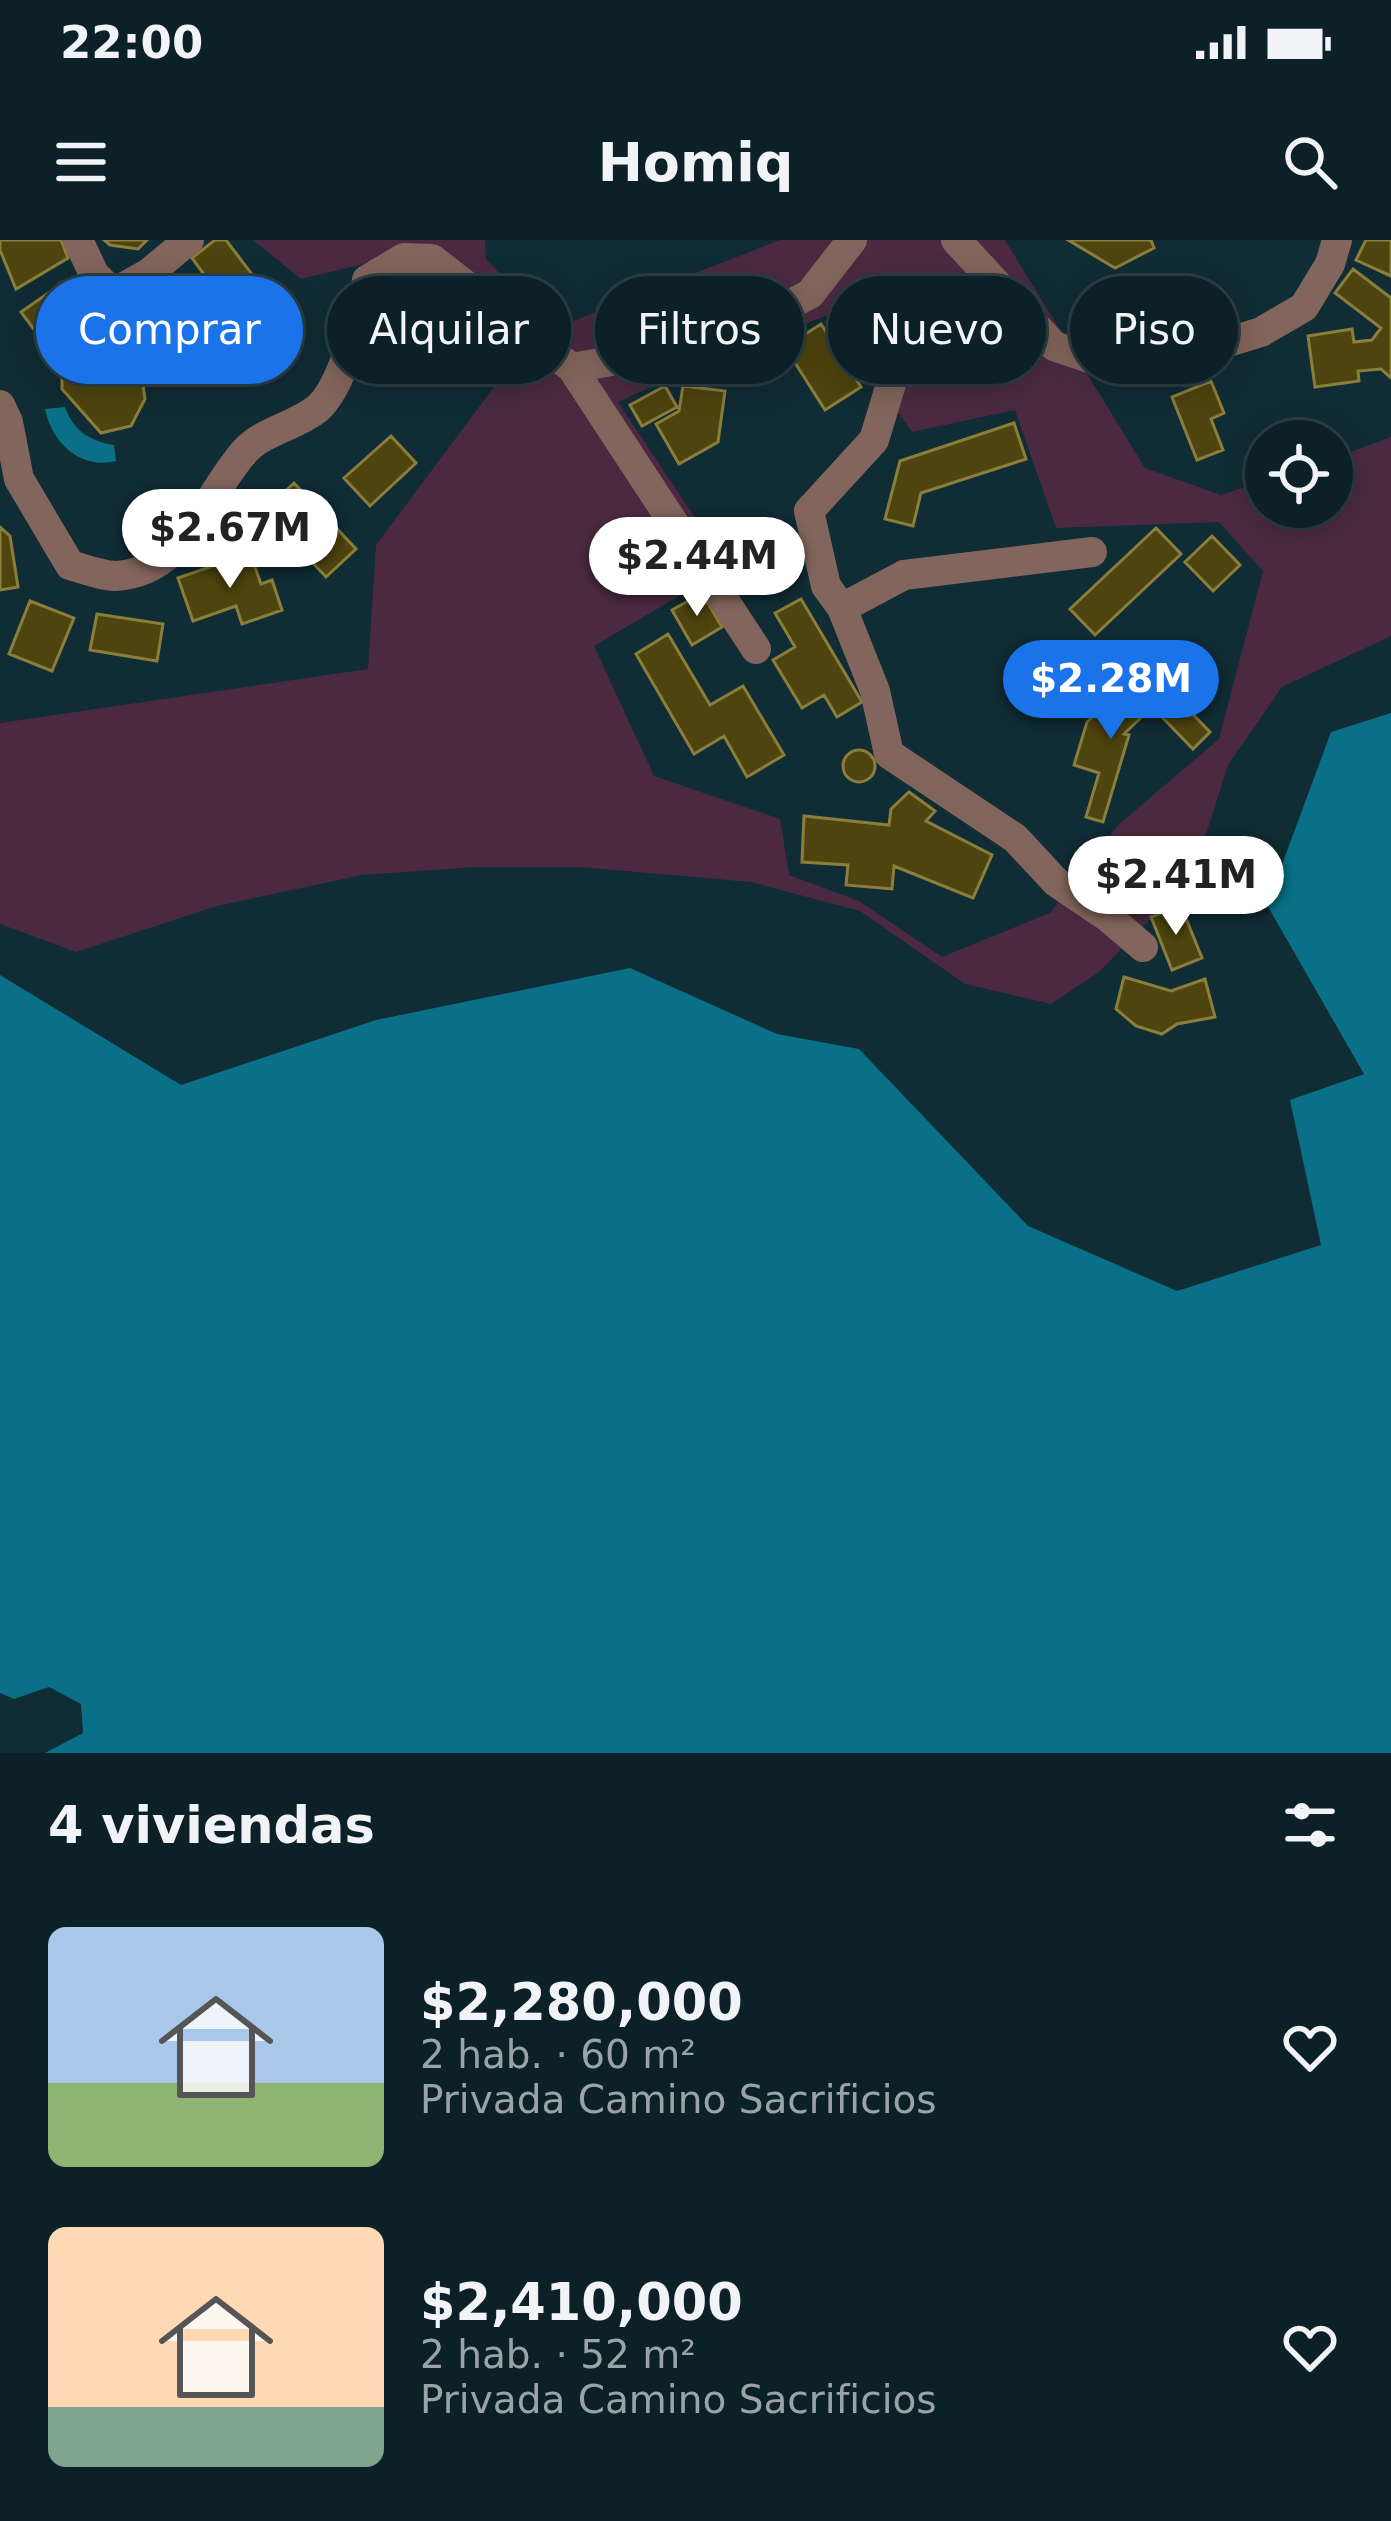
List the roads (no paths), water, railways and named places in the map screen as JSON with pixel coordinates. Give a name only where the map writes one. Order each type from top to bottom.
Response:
[{"type":"street","points":[[78,240],[94,274],[113,293],[149,273],[189,240]]},
{"type":"street","points":[[572,368],[719,342],[810,294],[852,240]]},
{"type":"street","points":[[956,240],[989,276]]},
{"type":"street","points":[[1046,337],[1054,346],[1107,364],[1167,362],[1262,332],[1304,307],[1330,263],[1336,240]]},
{"type":"street","points":[[0,405],[19,479],[70,565],[115,576],[155,564],[193,531],[228,471],[250,445],[320,407],[344,364],[367,280],[404,258],[432,259],[572,368],[756,649]]},
{"type":"street","points":[[891,384],[874,440],[809,511],[826,586],[842,608],[875,691],[889,754],[1015,838],[1056,882],[1143,947]]},
{"type":"street","points":[[842,608],[904,575],[1091,552]]},
{"type":"water","points":[[65,407],[83,433],[114,445],[116,461],[90,461],[69,451],[45,409]]},
{"type":"water","points":[[1391,713],[1391,1753],[45,1753],[83,1733],[81,1704],[49,1687],[14,1699],[0,1693],[0,975],[181,1085],[376,1020],[630,968],[777,1034],[859,1049],[1028,1226],[1177,1291],[1321,1245],[1290,1100],[1364,1074],[1267,905],[1331,732]]}]
